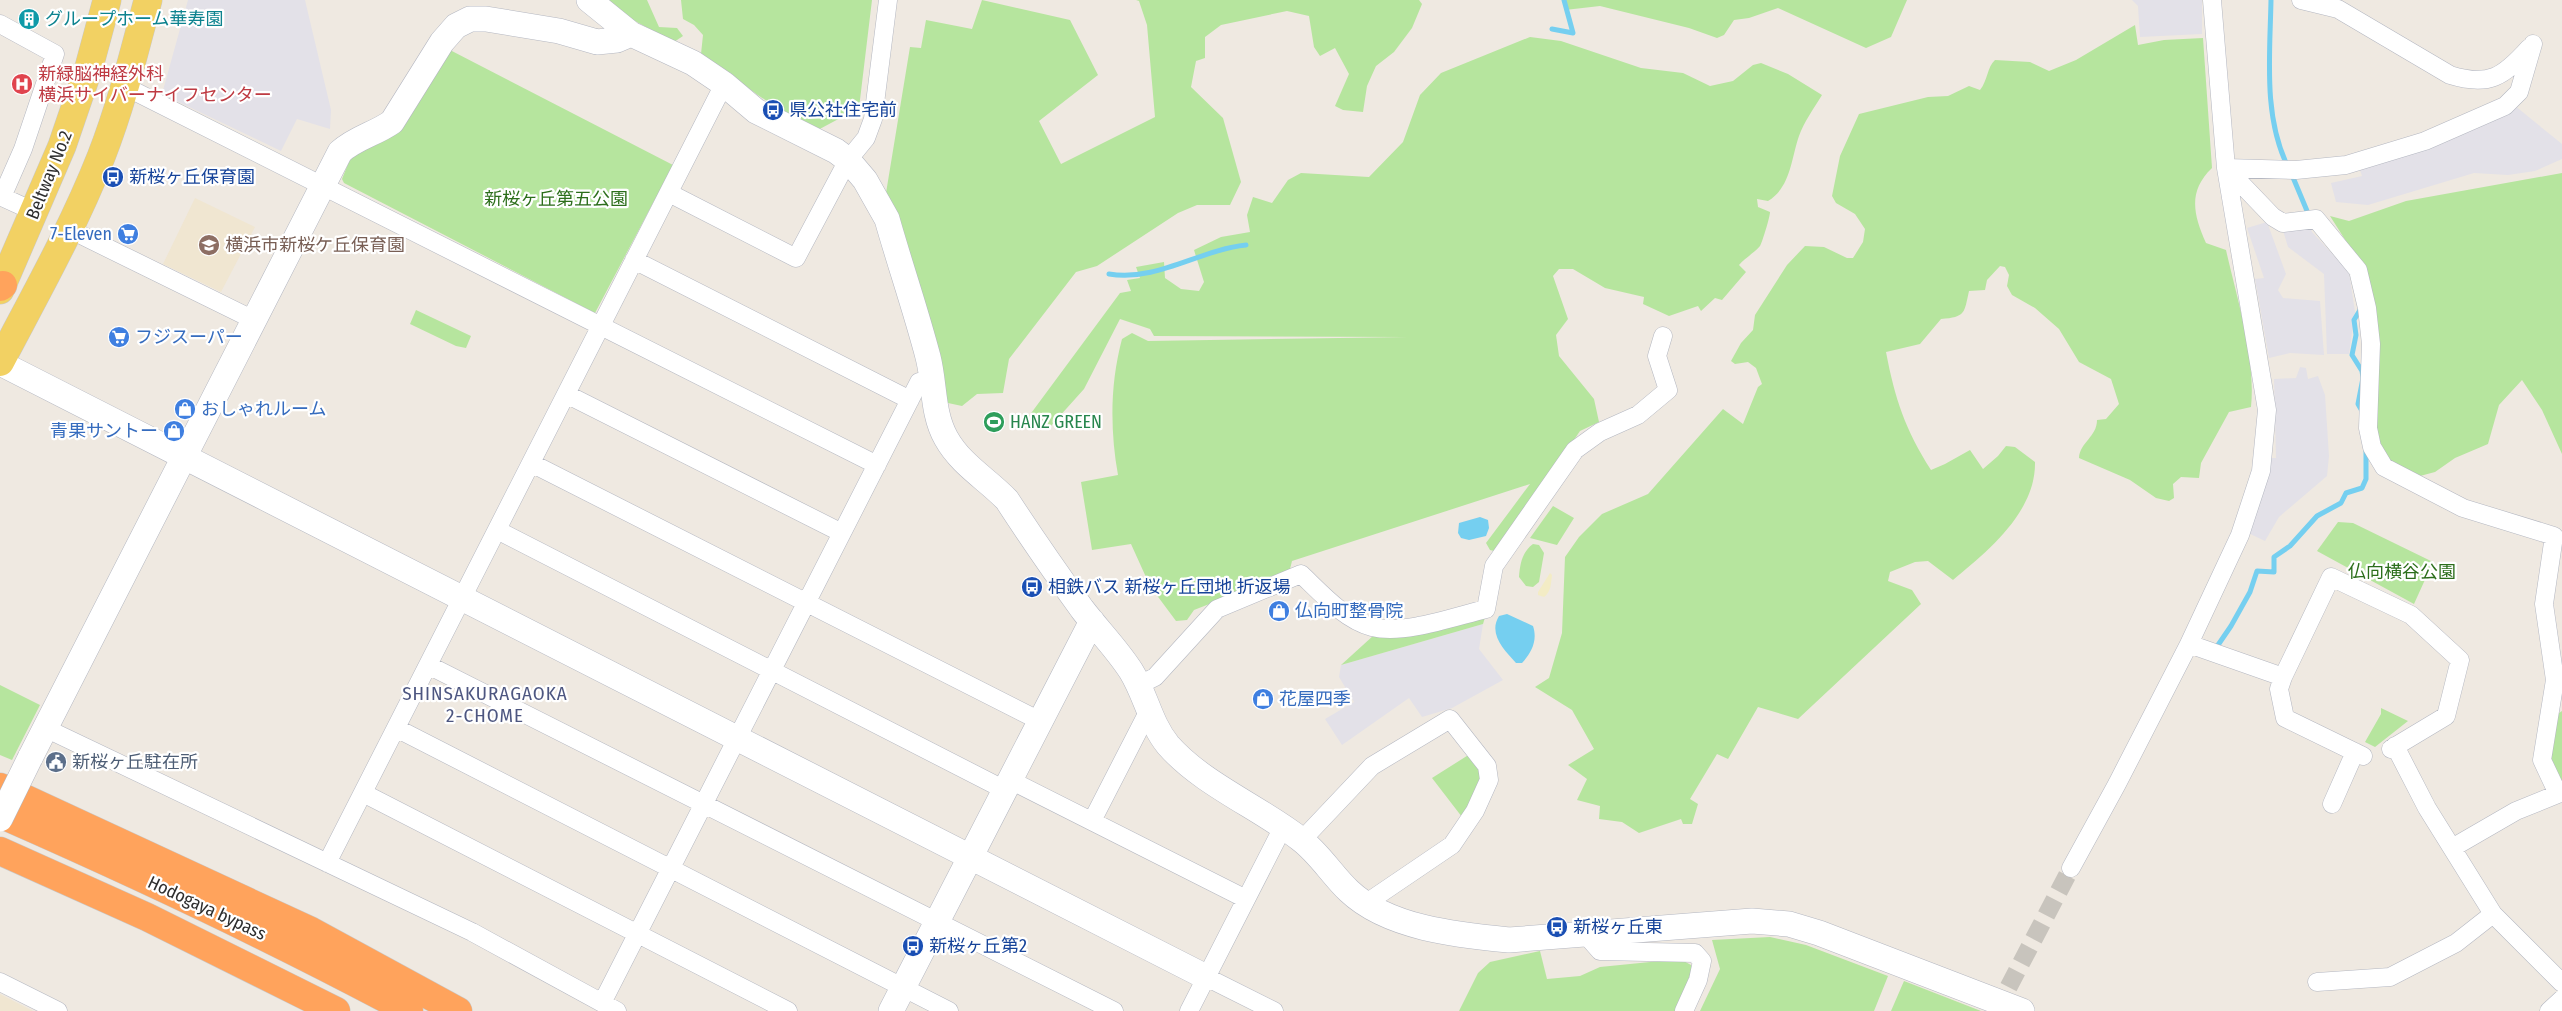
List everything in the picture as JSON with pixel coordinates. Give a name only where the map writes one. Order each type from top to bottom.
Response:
[{"type":"highway","points":[[0,787],[311,931],[458,1011]]},
{"type":"highway","name":"Hodogaya bypass","points":[[0,814],[182,896],[300,952],[409,1011]]},
{"type":"highway","name":"Hodogaya bypass","points":[[0,851],[147,917],[336,1011]]},
{"type":"main road","name":"Beltway No.2","points":[[1,287],[35,212],[89,67],[107,0]]},
{"type":"main road","points":[[0,363],[69,229],[101,157],[126,87],[148,0]]},
{"type":"street","points":[[589,0],[631,34],[693,63],[724,84],[756,111],[836,151],[848,160],[877,199],[887,219],[929,359],[936,410],[946,438],[963,462],[995,487],[1007,500],[1092,621],[1122,659],[1139,685],[1148,712],[1168,744],[1186,762],[1293,833],[1349,891],[1365,904],[1403,922],[1481,937],[1509,940],[1752,921],[1790,924],[1819,933],[2022,1011]]},
{"type":"street","points":[[669,193],[796,258],[848,160],[866,138],[873,119],[888,0]]},
{"type":"street","points":[[2071,868],[2117,784],[2189,644],[2240,535],[2262,471],[2268,410],[2226,168],[2212,0]]},
{"type":"street","points":[[2226,168],[2291,170],[2346,165],[2426,141],[2504,106],[2519,92],[2532,44],[2511,69],[2486,80],[2469,81],[2450,75],[2338,9],[2301,0]]},
{"type":"street","points":[[0,819],[322,186],[344,148],[392,122],[442,42],[456,26],[470,19],[486,19],[559,31],[597,42],[617,40],[631,34]]},
{"type":"street","points":[[0,24],[55,54],[23,149],[1,196],[35,212]]},
{"type":"street","points":[[327,863],[724,84]]},
{"type":"street","points":[[126,87],[877,465]]},
{"type":"street","points":[[2226,168],[2273,217],[2283,223],[2310,219],[2358,270],[2368,308],[2371,344],[2368,428],[2372,447],[2384,468],[2462,508],[2554,536],[2556,570],[2544,604],[2555,680],[2542,760],[2558,794],[2516,811],[2452,848]]},
{"type":"street","points":[[69,229],[254,320]]},
{"type":"street","points":[[634,260],[910,400]]},
{"type":"street","points":[[1139,685],[1154,676],[1217,609],[1301,574],[1348,615],[1370,626],[1387,629],[1404,628],[1486,610],[1494,566],[1576,450],[1600,432],[1638,416],[1668,390],[1657,356],[1663,336]]},
{"type":"street","points":[[0,363],[1274,1011]]},
{"type":"street","points":[[45,728],[472,932],[610,1007],[637,935],[806,601],[919,382],[932,379]]},
{"type":"street","points":[[566,394],[842,533]]},
{"type":"street","points":[[531,463],[1040,721]]},
{"type":"street","points":[[497,530],[771,670],[1007,785],[1092,821],[1246,899]]},
{"type":"street","points":[[2332,804],[2359,754],[2284,718],[2279,689],[2331,577],[2412,615],[2460,660],[2446,716],[2393,748],[2427,808],[2493,914],[2562,983]]},
{"type":"street","points":[[891,1011],[1092,621]]},
{"type":"street","points":[[2189,644],[2283,677]]},
{"type":"street","points":[[428,665],[1114,1011]]},
{"type":"street","points":[[1092,821],[1148,712]]},
{"type":"street","points":[[1188,1011],[1246,899],[1293,833],[1372,766],[1450,719],[1487,766],[1489,780],[1475,811],[1452,845],[1365,904]]},
{"type":"street","points":[[396,728],[950,1011]]},
{"type":"street","points":[[363,793],[788,1011]]},
{"type":"street","points":[[2317,982],[2390,977],[2456,943],[2493,914]]},
{"type":"street","points":[[1586,934],[1600,951],[1695,953],[1702,961],[1698,980],[1684,1011]]},
{"type":"street","points":[[0,982],[58,1011]]},
{"type":"street","points":[[2549,1011],[2562,999]]},
{"type":"shaded area","points":[[188,0],[305,0],[331,110],[330,129],[297,119],[281,151],[162,94]]},
{"type":"shaded area","points":[[2132,0],[2202,0],[2202,34],[2140,37],[2138,6]]},
{"type":"shaded area","points":[[2514,105],[2562,144],[2562,159],[2535,171],[2508,175],[2474,173],[2368,205],[2336,202],[2331,183],[2362,176],[2358,164]]},
{"type":"shaded area","name":"横浜市新桜ケ丘保育園","points":[[195,198],[255,227],[221,292],[163,264]]},
{"type":"shaded area","points":[[2267,222],[2286,274],[2278,290],[2283,298],[2320,301],[2324,355],[2290,353],[2269,358],[2255,279],[2264,278],[2247,228]]},
{"type":"shaded area","points":[[2309,224],[2312,232],[2349,272],[2355,312],[2349,354],[2327,354],[2324,274],[2288,247],[2282,227]]},
{"type":"shaded area","points":[[2300,367],[2306,368],[2308,379],[2318,376],[2325,395],[2329,456],[2327,476],[2279,517],[2265,541],[2246,532],[2271,458],[2276,458],[2274,379],[2296,378]]},
{"type":"shaded area","points":[[1483,624],[1479,649],[1503,680],[1452,708],[1422,717],[1409,698],[1342,745],[1325,719],[1354,702],[1339,677],[1341,665]]},
{"type":"shaded area","points":[[0,994],[33,1011],[0,1011]]},
{"type":"green space","points":[[608,0],[647,0],[659,27],[677,28],[683,36],[674,42],[633,20]]},
{"type":"green space","points":[[681,0],[872,0],[859,108],[816,131],[783,111],[701,54],[703,35],[694,25],[683,19]]},
{"type":"green space","points":[[982,0],[1070,20],[1098,75],[1039,121],[1061,164],[1155,117],[1147,25],[1139,1],[1136,0],[1419,0],[1422,4],[1412,28],[1394,52],[1376,66],[1367,86],[1363,112],[1343,110],[1335,106],[1349,74],[1335,48],[1320,56],[1314,47],[1309,16],[1287,11],[1221,25],[1205,37],[1205,58],[1196,61],[1191,87],[1223,118],[1241,182],[1230,205],[1197,205],[1178,213],[1097,266],[1076,272],[1009,359],[1003,393],[977,394],[962,406],[948,403],[940,411],[886,193],[910,47],[921,48],[926,20],[972,29]]},
{"type":"green space","points":[[1562,0],[1907,0],[1891,37],[1866,48],[1778,8],[1749,18],[1734,20],[1724,35],[1717,38],[1689,28],[1600,6],[1565,10]]},
{"type":"green space","points":[[2135,25],[2138,45],[2164,40],[2203,38],[2212,168],[2199,185],[2195,203],[2196,213],[2206,243],[2226,250],[2248,348],[2251,368],[2251,407],[2229,412],[2201,463],[2199,478],[2181,477],[2173,484],[2174,498],[2169,501],[2156,498],[2130,480],[2079,458],[2082,448],[2094,431],[2097,420],[2106,419],[2119,404],[2111,379],[2079,362],[2059,329],[2035,308],[2012,295],[2007,286],[2009,275],[2005,267],[2000,266],[1987,280],[1985,290],[1969,291],[1965,309],[1960,315],[1941,319],[1920,344],[1886,352],[1902,413],[1914,441],[1931,470],[1970,450],[1983,469],[2006,446],[2015,447],[2035,462],[2033,480],[2028,497],[2019,514],[1995,543],[1953,580],[1928,561],[1915,562],[1890,572],[1888,581],[1912,590],[1921,604],[1798,719],[1758,707],[1728,759],[1717,754],[1690,799],[1698,804],[1692,824],[1683,824],[1681,819],[1639,833],[1622,822],[1599,819],[1600,806],[1577,800],[1587,779],[1568,765],[1594,749],[1572,710],[1535,687],[1549,678],[1562,633],[1565,557],[1579,537],[1602,514],[1648,494],[1723,409],[1743,424],[1758,387],[1762,384],[1756,368],[1748,362],[1735,364],[1731,361],[1741,343],[1753,330],[1755,315],[1787,265],[1805,246],[1824,247],[1847,258],[1853,258],[1863,242],[1865,229],[1855,214],[1836,203],[1832,196],[1840,156],[1859,114],[1928,97],[1948,96],[1969,86],[1980,90],[1985,82],[1990,66],[1995,60],[2030,62],[2049,71],[2076,60]]},
{"type":"green space","points":[[1530,37],[1561,41],[1641,68],[1683,73],[1710,86],[1733,81],[1753,65],[1761,63],[1788,74],[1822,95],[1801,131],[1789,172],[1781,188],[1768,201],[1757,199],[1758,207],[1770,212],[1770,215],[1760,246],[1739,265],[1746,272],[1722,300],[1715,298],[1701,311],[1698,306],[1669,316],[1643,304],[1644,297],[1605,288],[1573,269],[1559,269],[1553,276],[1568,319],[1556,335],[1559,356],[1594,399],[1599,422],[1580,431],[1498,552],[1490,550],[1486,543],[1530,484],[1292,561],[1289,573],[1194,610],[1187,620],[1176,621],[1150,586],[1131,544],[1092,550],[1081,482],[1118,475],[1112,407],[1115,373],[1122,339],[1132,333],[1148,341],[1408,337],[1154,336],[1150,329],[1120,319],[1084,389],[1049,428],[1029,416],[1120,293],[1131,291],[1127,280],[1140,278],[1136,267],[1164,262],[1165,278],[1181,289],[1199,291],[1204,282],[1194,250],[1221,237],[1250,232],[1247,215],[1253,197],[1272,203],[1288,180],[1301,173],[1369,177],[1403,142],[1420,95],[1441,73]]},
{"type":"green space","name":"新桜ヶ丘第五公園","points":[[448,49],[673,165],[595,313],[344,183],[342,179],[352,154]]},
{"type":"green space","points":[[2562,173],[2562,454],[2542,410],[2522,380],[2499,405],[2488,444],[2455,458],[2435,472],[2405,480],[2371,439],[2365,271],[2330,216],[2349,221],[2406,201]]},
{"type":"green space","points":[[416,310],[471,336],[466,348],[456,346],[410,324]]},
{"type":"green space","points":[[1553,506],[1574,518],[1557,545],[1530,538]]},
{"type":"green space","name":"仏向横谷公園","points":[[2338,522],[2353,523],[2433,562],[2414,604],[2317,551]]},
{"type":"green space","points":[[1533,544],[1539,545],[1544,553],[1539,582],[1533,587],[1526,586],[1519,577],[1522,559],[1526,551]]},
{"type":"green space","points":[[1486,614],[1483,624],[1341,665],[1374,635]]},
{"type":"green space","points":[[0,685],[40,705],[12,760],[0,755]]},
{"type":"green space","points":[[2381,708],[2408,721],[2375,747],[2365,742],[2381,714]]},
{"type":"green space","points":[[2562,711],[2562,790],[2545,759],[2553,717]]},
{"type":"green space","points":[[1470,754],[1481,773],[1482,780],[1478,793],[1462,817],[1432,778]]},
{"type":"green space","points":[[1770,937],[1806,945],[1888,976],[1874,1011],[1700,1011],[1720,969],[1712,940]]},
{"type":"green space","points":[[1540,951],[1547,979],[1580,976],[1600,967],[1680,959],[1691,965],[1694,971],[1678,1011],[1459,1011],[1478,973],[1490,962]]},
{"type":"green space","points":[[1904,981],[1981,1011],[1891,1011]]},
{"type":"sand","points":[[1550,573],[1552,575],[1548,593],[1544,597],[1538,595],[1538,592]]},
{"type":"water","points":[[1480,517],[1488,520],[1489,528],[1486,536],[1469,540],[1461,538],[1458,533],[1459,523]]},
{"type":"water","points":[[1507,614],[1533,626],[1535,637],[1533,646],[1522,663],[1516,663],[1502,647],[1496,635],[1495,629],[1499,616]]},
{"type":"waterway","points":[[1552,29],[1573,33],[1564,0]]},
{"type":"waterway","points":[[2271,0],[2269,64],[2271,107],[2280,148],[2288,167]]},
{"type":"waterway","points":[[2292,175],[2310,218]]},
{"type":"waterway","points":[[1109,274],[1144,274],[1229,248],[1246,245]]},
{"type":"waterway","points":[[2360,310],[2354,320],[2356,335],[2352,355],[2362,371],[2363,378],[2358,404],[2362,411]]},
{"type":"waterway","points":[[2218,645],[2250,592],[2257,571],[2274,572],[2274,557],[2290,546],[2317,516],[2341,503],[2346,493],[2362,488],[2366,479],[2366,451]]},
{"type":"tunnel","points":[[1996,1011],[2071,868]]},
{"type":"place","name":"グループホーム華寿園","points":[[29,19]]},
{"type":"place","name":"新緑脳神経外科 横浜サイバーナイフセンター","points":[[22,84]]},
{"type":"place","name":"県公社住宅前","points":[[773,110]]},
{"type":"place","name":"新桜ヶ丘保育園","points":[[113,177]]},
{"type":"place","name":"7-Eleven","points":[[128,234]]},
{"type":"place","name":"横浜市新桜ケ丘保育園","points":[[209,245]]},
{"type":"place","name":"フジスーパー","points":[[119,337]]},
{"type":"place","name":"おしゃれルーム","points":[[185,409]]},
{"type":"place","name":"HANZ GREEN","points":[[994,422]]},
{"type":"place","name":"青果サントー","points":[[174,431]]},
{"type":"place","name":"相鉄バス 新桜ヶ丘団地 折返場","points":[[1032,587]]},
{"type":"place","name":"仏向町整骨院","points":[[1279,611]]},
{"type":"place","name":"花屋四季","points":[[1263,699]]},
{"type":"place","name":"新桜ヶ丘駐在所","points":[[56,762]]},
{"type":"place","name":"新桜ヶ丘東","points":[[1557,927]]},
{"type":"place","name":"新桜ヶ丘第2","points":[[913,946]]},
{"type":"district","name":"SHINSAKURAGAOKA 2-CHOME","points":[[485,704]]}]
